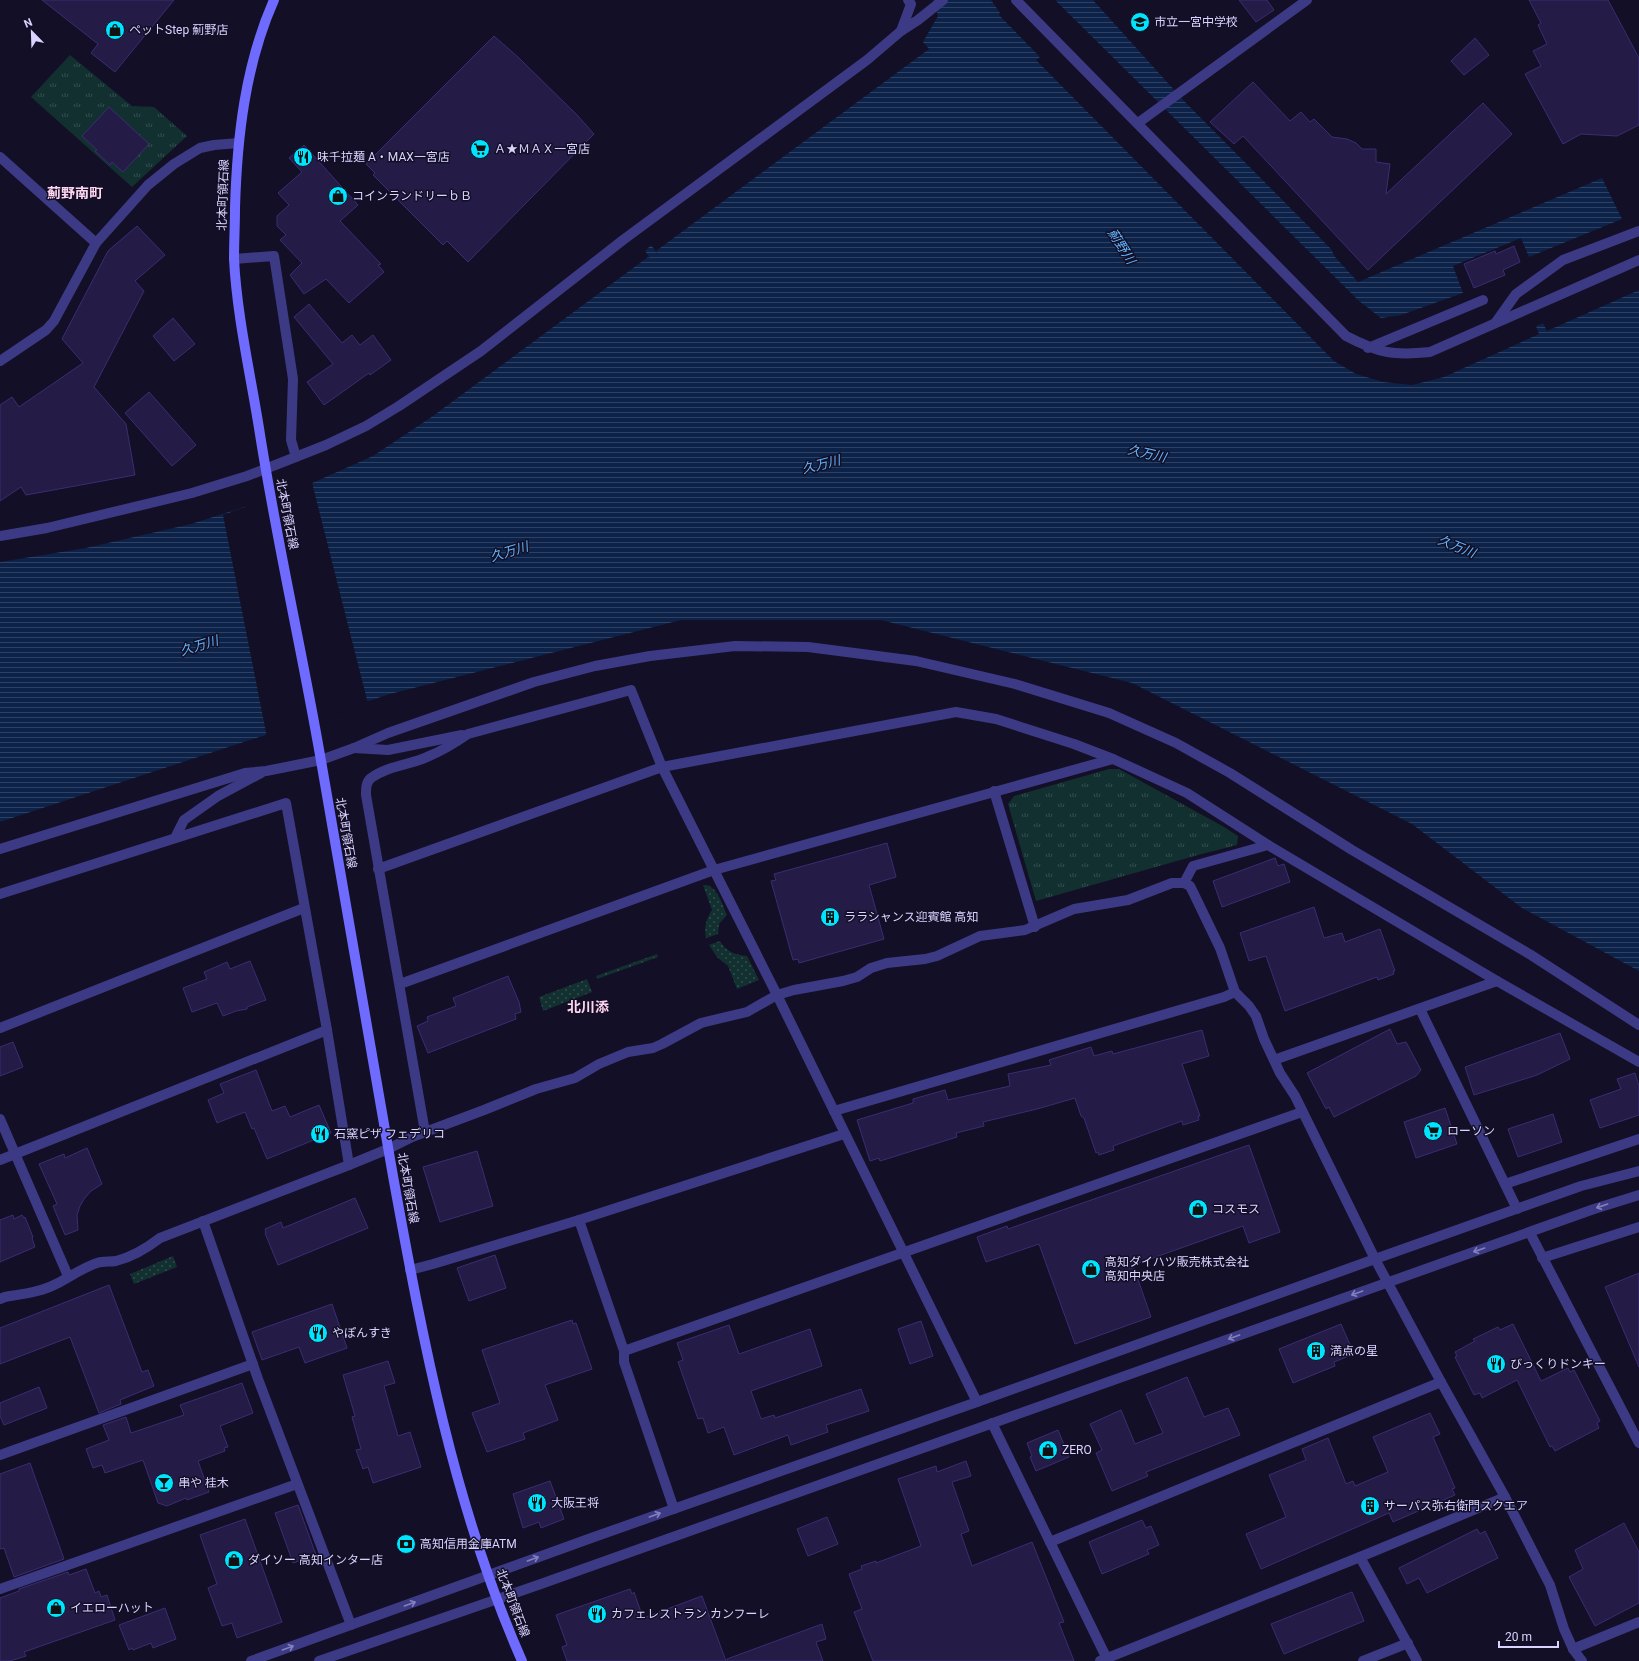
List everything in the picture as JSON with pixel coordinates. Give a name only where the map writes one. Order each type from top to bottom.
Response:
[{"type":"main road","name":"北本町領石線","points":[[274,0],[264,23],[258,44],[244,109],[239,143],[234,259],[243,338],[264,468],[268,482],[321,760],[410,1270],[431,1370],[473,1532],[522,1661]]},
{"type":"street","points":[[901,31],[912,4],[908,0]]},
{"type":"street","points":[[0,536],[47,528],[192,493],[247,476],[264,468],[296,457],[366,426],[400,406],[450,372],[551,298],[623,240],[867,60],[901,31],[918,20],[943,0]]},
{"type":"street","points":[[1016,0],[1346,336],[1368,348],[1386,353],[1406,355],[1430,352],[1639,260]]},
{"type":"street","points":[[1138,123],[1307,0]]},
{"type":"street","points":[[0,361],[46,330],[54,321],[96,243],[148,185],[174,164],[200,148],[239,143]]},
{"type":"street","points":[[1,160],[96,243]]},
{"type":"street","points":[[1496,323],[1516,294],[1563,260],[1639,230]]},
{"type":"street","points":[[234,259],[274,256],[293,379],[290,410],[291,440],[296,457]]},
{"type":"street","points":[[1368,348],[1483,300]]},
{"type":"street","points":[[0,849],[245,773],[266,771],[321,760],[388,734],[534,682],[595,666],[650,656],[735,646],[808,647],[916,662],[1015,684],[1102,711],[1176,744],[1230,773],[1352,850],[1531,956],[1638,1023]]},
{"type":"street","points":[[354,748],[388,750],[468,734],[631,690],[662,768],[777,996],[977,1402]]},
{"type":"street","points":[[378,869],[662,768],[956,712],[996,719],[1074,744],[1113,759],[1188,794],[1268,845],[1497,981],[1639,1062]]},
{"type":"street","points":[[425,1132],[400,984],[378,869],[366,795],[366,786],[370,779],[379,773],[427,757],[449,747],[468,734]]},
{"type":"street","points":[[400,984],[714,870],[1113,759]]},
{"type":"street","points":[[175,838],[184,820],[218,796],[266,771]]},
{"type":"street","points":[[994,791],[1035,927]]},
{"type":"street","points":[[0,894],[286,803],[327,1030],[349,1165]]},
{"type":"street","points":[[1184,883],[1193,866],[1268,845]]},
{"type":"street","points":[[0,1299],[41,1290],[99,1262],[117,1260],[136,1253],[149,1247],[160,1238],[349,1165],[425,1132],[484,1110],[536,1088],[575,1078],[599,1064],[628,1052],[653,1048],[702,1023],[747,1012],[777,996],[794,990],[857,977],[871,968],[886,963],[925,959],[937,956],[980,936],[1014,933],[1035,927],[1074,909],[1093,904],[1128,900],[1172,883],[1184,883],[1190,886],[1194,892],[1217,941],[1235,992],[1249,1006],[1256,1016],[1280,1073],[1295,1096],[1375,1259],[1505,1497],[1550,1585],[1556,1598],[1559,1616],[1573,1649],[1582,1661]]},
{"type":"street","points":[[0,1028],[304,908]]},
{"type":"street","points":[[1274,1060],[1497,981]]},
{"type":"street","points":[[834,1111],[1224,997],[1235,992]]},
{"type":"street","points":[[1420,1009],[1517,1209]]},
{"type":"street","points":[[0,1160],[327,1030]]},
{"type":"street","points":[[624,1351],[1302,1112]]},
{"type":"street","points":[[0,1119],[68,1276]]},
{"type":"street","points":[[410,1270],[579,1220],[844,1134]]},
{"type":"street","points":[[1505,1184],[1639,1139]]},
{"type":"street","points":[[251,1661],[1581,1186],[1639,1171]]},
{"type":"street","points":[[319,1661],[1530,1233],[1600,1206],[1639,1195]]},
{"type":"street","points":[[579,1220],[624,1351],[624,1362],[674,1509]]},
{"type":"street","points":[[203,1221],[253,1364],[351,1625]]},
{"type":"street","points":[[1542,1258],[1639,1227]]},
{"type":"street","points":[[1530,1233],[1639,1443]]},
{"type":"street","points":[[0,1455],[253,1364]]},
{"type":"street","points":[[1050,1542],[1441,1382]]},
{"type":"street","points":[[992,1423],[1105,1660],[1505,1497]]},
{"type":"street","points":[[0,1589],[298,1484]]},
{"type":"street","points":[[1360,1557],[1417,1661]]},
{"type":"street","points":[[1573,1649],[1639,1622]]},
{"type":"street","points":[[1363,1661],[1408,1643]]},
{"type":"green space","points":[[70,55],[132,106],[154,107],[187,136],[132,187],[31,97]]},
{"type":"green space","points":[[1109,769],[1119,769],[1224,827],[1238,836],[1237,845],[1036,901],[1008,804],[1014,796]]},
{"type":"green space","points":[[703,885],[712,888],[715,891],[721,900],[727,915],[719,924],[718,934],[706,938],[706,923],[712,910]]},
{"type":"green space","points":[[720,941],[725,948],[732,952],[747,956],[759,980],[737,989],[728,966],[717,957],[709,945]]},
{"type":"green space","points":[[657,954],[658,957],[597,979],[596,976]]},
{"type":"green space","points":[[587,979],[592,992],[543,1011],[539,997]]},
{"type":"green space","points":[[173,1256],[177,1267],[134,1284],[130,1274]]},
{"type":"water","points":[[933,0],[991,0],[1000,13],[999,15],[1040,57],[1036,60],[1334,361],[1356,374],[1383,382],[1412,385],[1444,377],[1539,334],[1536,326],[1543,323],[1547,331],[1639,290],[1639,971],[1522,908],[1412,824],[1132,683],[881,620],[681,620],[390,694],[0,822],[0,562],[86,548],[191,524],[292,492],[373,456],[433,416],[648,257],[650,258],[645,251],[651,245],[657,253],[656,251],[929,49],[923,42],[938,16]]},
{"type":"water","points":[[1055,0],[1093,0],[1185,102],[1331,249],[1335,257],[1358,282],[1602,178],[1622,219],[1529,257],[1521,238],[1453,266],[1463,293],[1401,315],[1381,318],[1359,301]]},
{"type":"pier","points":[[312,483],[368,704],[267,737],[223,515]]},
{"type":"building","name":"ペットStep 薊野店","points":[[42,0],[174,0],[115,72],[91,53],[98,44]]},
{"type":"building","points":[[1239,0],[1267,0],[1274,10],[1256,22]]},
{"type":"building","points":[[1529,0],[1608,0],[1639,58],[1639,125],[1617,136],[1581,134],[1563,144],[1525,74],[1541,66],[1533,51],[1547,44],[1538,25],[1541,23]]},
{"type":"building","name":"Ａ★ＭＡＸ一宮店","points":[[494,36],[519,58],[577,115],[594,134],[468,262],[447,241],[443,245],[373,175],[375,173],[366,164]]},
{"type":"building","points":[[1475,38],[1489,55],[1464,75],[1451,61]]},
{"type":"building","points":[[1253,82],[1290,121],[1301,112],[1310,122],[1314,119],[1332,137],[1347,139],[1356,143],[1362,149],[1376,149],[1376,162],[1390,164],[1386,194],[1483,103],[1512,134],[1368,270],[1243,136],[1234,144],[1210,122]]},
{"type":"building","points":[[109,107],[149,144],[123,172],[112,162],[110,165],[82,136]]},
{"type":"building","points":[[304,145],[358,205],[340,221],[381,264],[378,265],[384,272],[349,303],[326,279],[304,294],[290,275],[302,263],[280,240],[286,235],[277,226],[277,216],[289,205],[278,193],[302,172],[289,158]]},
{"type":"building","points":[[137,226],[165,255],[135,281],[144,291],[94,387],[126,424],[135,475],[26,495],[21,487],[0,501],[0,405],[12,397],[19,407],[83,363],[62,339],[108,251]]},
{"type":"building","points":[[1514,246],[1520,262],[1503,270],[1505,275],[1474,288],[1464,264],[1495,251],[1496,254]]},
{"type":"building","points":[[309,304],[342,343],[352,335],[360,345],[373,335],[391,360],[370,375],[369,373],[324,405],[307,382],[333,364],[294,317]]},
{"type":"building","points":[[173,318],[195,344],[174,361],[153,336]]},
{"type":"building","points":[[149,392],[196,445],[172,466],[125,413]]},
{"type":"building","name":"ララシャンス迎賓館 高知","points":[[887,843],[896,877],[869,885],[884,939],[799,963],[798,959],[793,960],[771,881],[776,880],[774,874]]},
{"type":"building","points":[[1275,858],[1278,866],[1284,864],[1290,882],[1222,907],[1213,881]]},
{"type":"building","points":[[1314,907],[1324,938],[1342,933],[1345,942],[1380,929],[1395,971],[1393,971],[1394,974],[1378,980],[1377,977],[1285,1011],[1266,956],[1249,961],[1240,933]]},
{"type":"building","points":[[250,961],[266,1000],[247,1007],[247,1009],[223,1016],[217,1003],[192,1012],[183,988],[207,979],[204,972],[227,962],[230,969]]},
{"type":"building","points":[[508,976],[519,1002],[521,1012],[515,1014],[516,1019],[428,1053],[417,1026],[428,1021],[427,1017],[456,1006],[453,998]]},
{"type":"building","points":[[1390,1029],[1397,1044],[1406,1042],[1421,1070],[1416,1076],[1334,1117],[1329,1107],[1326,1109],[1307,1073]]},
{"type":"building","points":[[1202,1030],[1209,1056],[1182,1064],[1200,1116],[1198,1116],[1199,1120],[1183,1125],[1182,1121],[1113,1146],[1114,1150],[1099,1155],[1098,1152],[1096,1153],[1084,1118],[1081,1116],[1075,1098],[983,1122],[984,1126],[956,1133],[957,1137],[880,1161],[879,1158],[870,1161],[857,1120],[913,1103],[913,1099],[945,1090],[948,1100],[1010,1086],[1008,1074],[1051,1065],[1049,1060],[1091,1047],[1094,1056],[1112,1051],[1113,1054]]},
{"type":"building","points":[[1560,1033],[1570,1059],[1537,1075],[1474,1095],[1465,1067]]},
{"type":"building","points":[[13,1042],[23,1067],[0,1076],[0,1047]]},
{"type":"building","points":[[256,1070],[272,1111],[285,1106],[290,1117],[319,1105],[331,1133],[267,1159],[254,1128],[252,1129],[245,1112],[217,1123],[208,1100],[224,1093],[220,1084]]},
{"type":"building","points":[[1635,1073],[1639,1086],[1639,1115],[1600,1128],[1590,1100],[1621,1089],[1617,1079]]},
{"type":"building","name":"ローソン","points":[[1445,1108],[1457,1144],[1416,1158],[1404,1122]]},
{"type":"building","points":[[1553,1114],[1562,1142],[1518,1157],[1508,1129]]},
{"type":"building","points":[[1249,1145],[1280,1232],[1249,1243],[1243,1226],[1133,1265],[1151,1317],[1075,1344],[1039,1244],[986,1262],[977,1237],[1007,1226],[1008,1229]]},
{"type":"building","points":[[87,1148],[102,1184],[91,1191],[80,1206],[77,1215],[78,1230],[65,1235],[53,1206],[57,1204],[39,1164],[64,1154],[65,1158]]},
{"type":"building","points":[[477,1151],[493,1206],[440,1222],[423,1167]]},
{"type":"building","points":[[355,1198],[368,1228],[278,1265],[265,1233],[265,1229],[281,1222],[283,1228]]},
{"type":"building","points":[[13,1215],[14,1219],[22,1215],[24,1218],[25,1217],[33,1237],[35,1247],[0,1262],[0,1220]]},
{"type":"building","points":[[495,1255],[506,1288],[469,1301],[457,1268]]},
{"type":"building","points":[[1639,1273],[1639,1367],[1605,1287]]},
{"type":"building","points":[[109,1285],[142,1372],[148,1370],[154,1386],[120,1400],[121,1404],[99,1413],[70,1337],[0,1364],[0,1328]]},
{"type":"building","name":"やぽんすき","points":[[332,1304],[347,1348],[305,1363],[299,1347],[262,1360],[252,1332]]},
{"type":"building","points":[[572,1320],[573,1324],[576,1323],[592,1369],[545,1385],[558,1420],[523,1433],[525,1439],[487,1452],[472,1413],[500,1403],[482,1350]]},
{"type":"building","points":[[921,1321],[933,1356],[910,1364],[898,1329]]},
{"type":"building","name":"満点の星","points":[[1341,1324],[1354,1354],[1334,1362],[1335,1366],[1293,1383],[1279,1349]]},
{"type":"building","points":[[1513,1324],[1541,1381],[1568,1368],[1570,1372],[1574,1370],[1600,1421],[1597,1423],[1599,1428],[1555,1451],[1552,1446],[1550,1447],[1517,1380],[1482,1398],[1480,1393],[1474,1395],[1455,1357],[1457,1356],[1455,1352],[1475,1341],[1473,1339],[1498,1327],[1500,1330]]},
{"type":"building","points":[[729,1325],[739,1354],[810,1329],[822,1366],[751,1391],[761,1419],[774,1415],[775,1418],[861,1389],[869,1411],[826,1425],[828,1432],[791,1445],[788,1435],[734,1455],[724,1427],[708,1433],[703,1418],[698,1419],[678,1362],[683,1360],[677,1343]]},
{"type":"building","points":[[388,1361],[395,1383],[384,1386],[398,1436],[410,1432],[421,1467],[373,1483],[368,1467],[363,1469],[356,1450],[361,1449],[352,1417],[355,1416],[343,1375]]},
{"type":"building","points":[[1187,1377],[1204,1417],[1228,1408],[1240,1435],[1146,1472],[1148,1476],[1112,1491],[1096,1453],[1102,1450],[1090,1424],[1121,1410],[1135,1444],[1163,1433],[1146,1394]]},
{"type":"building","points":[[242,1383],[253,1413],[220,1426],[228,1447],[224,1448],[225,1451],[198,1461],[209,1492],[187,1500],[186,1498],[167,1506],[158,1503],[143,1460],[105,1473],[102,1465],[93,1468],[86,1449],[109,1440],[103,1425],[126,1417],[131,1433],[184,1415],[180,1405]]},
{"type":"building","points":[[39,1387],[47,1408],[4,1425],[0,1416],[0,1403]]},
{"type":"building","name":"サーパス弥右衛門スクエア","points":[[1430,1413],[1440,1434],[1433,1437],[1455,1488],[1452,1489],[1455,1495],[1393,1522],[1389,1513],[1261,1569],[1246,1534],[1286,1517],[1269,1475],[1306,1460],[1302,1449],[1328,1438],[1346,1484],[1353,1481],[1355,1486],[1388,1472],[1373,1437]]},
{"type":"building","name":"ZERO","points":[[1058,1430],[1069,1457],[1036,1471],[1030,1457],[1032,1456],[1027,1443]]},
{"type":"building","points":[[966,1461],[971,1476],[952,1482],[969,1531],[961,1534],[972,1566],[1032,1542],[1064,1622],[1059,1623],[1074,1661],[873,1661],[854,1612],[862,1609],[849,1574],[862,1569],[861,1566],[876,1561],[876,1563],[921,1546],[898,1479],[936,1466],[937,1472]]},
{"type":"building","points":[[30,1463],[64,1559],[14,1577],[4,1548],[0,1549],[0,1474]]},
{"type":"building","name":"大阪王将","points":[[550,1481],[564,1519],[541,1528],[539,1522],[523,1528],[513,1494]]},
{"type":"building","points":[[298,1505],[316,1555],[293,1563],[275,1513]]},
{"type":"building","points":[[827,1517],[838,1544],[808,1556],[797,1529]]},
{"type":"building","name":"ダイソー 高知インター店","points":[[245,1519],[282,1622],[237,1638],[232,1623],[222,1626],[208,1588],[217,1584],[200,1535]]},
{"type":"building","points":[[1142,1520],[1146,1528],[1151,1526],[1159,1545],[1147,1550],[1149,1554],[1102,1574],[1089,1542]]},
{"type":"building","points":[[1624,1523],[1639,1552],[1639,1603],[1595,1626],[1569,1577],[1583,1569],[1575,1550]]},
{"type":"building","points":[[1477,1529],[1480,1534],[1485,1531],[1498,1558],[1427,1593],[1419,1578],[1407,1584],[1399,1568]]},
{"type":"building","name":"イエローハット","points":[[86,1569],[95,1593],[99,1591],[101,1597],[107,1595],[115,1620],[24,1652],[26,1656],[10,1661],[0,1661],[0,1598],[19,1591],[19,1589],[68,1572],[69,1575]]},
{"type":"building","points":[[630,1589],[632,1594],[634,1592],[643,1618],[702,1596],[726,1661],[567,1661],[562,1647],[567,1645],[556,1615]]},
{"type":"building","points":[[1352,1592],[1364,1621],[1284,1654],[1271,1624]]},
{"type":"building","points":[[165,1608],[176,1639],[153,1648],[151,1643],[133,1650],[132,1648],[129,1650],[119,1625]]},
{"type":"building","points":[[822,1624],[826,1639],[816,1642],[823,1661],[727,1661],[727,1659]]},
{"type":"place","name":"市立一宮中学校","points":[[1140,22]]},
{"type":"place","name":"ペットStep 薊野店","points":[[115,30]]},
{"type":"place","name":"Ａ★ＭＡＸ一宮店","points":[[480,149]]},
{"type":"place","name":"味千拉麺 A・MAX一宮店","points":[[303,157]]},
{"type":"place","name":"コインランドリーｂＢ","points":[[338,196]]},
{"type":"place","name":"ララシャンス迎賓館 高知","points":[[830,917]]},
{"type":"place","name":"ローソン","points":[[1433,1131]]},
{"type":"place","name":"石窯ピザ フェデリコ","points":[[320,1134]]},
{"type":"place","name":"コスモス","points":[[1198,1209]]},
{"type":"place","name":"高知ダイハツ販売株式会社 高知中央店","points":[[1091,1269]]},
{"type":"place","name":"やぽんすき","points":[[318,1333]]},
{"type":"place","name":"満点の星","points":[[1316,1351]]},
{"type":"place","name":"びっくりドンキー","points":[[1496,1364]]},
{"type":"place","name":"ZERO","points":[[1048,1450]]},
{"type":"place","name":"串や 桂木","points":[[164,1483]]},
{"type":"place","name":"大阪王将","points":[[537,1503]]},
{"type":"place","name":"サーパス弥右衛門スクエア","points":[[1370,1506]]},
{"type":"place","name":"高知信用金庫ATM","points":[[406,1544]]},
{"type":"place","name":"ダイソー 高知インター店","points":[[234,1560]]},
{"type":"place","name":"イエローハット","points":[[56,1608]]},
{"type":"place","name":"カフェレストラン カンフーレ","points":[[597,1614]]},
{"type":"district","name":"薊野南町","points":[[75,193]]},
{"type":"district","name":"北川添","points":[[588,1007]]},
{"type":"water label","name":"薊野川","points":[[1122,246]]},
{"type":"water label","name":"久万川","points":[[1147,453]]},
{"type":"water label","name":"久万川","points":[[821,464]]},
{"type":"water label","name":"久万川","points":[[1457,546]]},
{"type":"water label","name":"久万川","points":[[509,551]]},
{"type":"water label","name":"久万川","points":[[199,645]]}]
